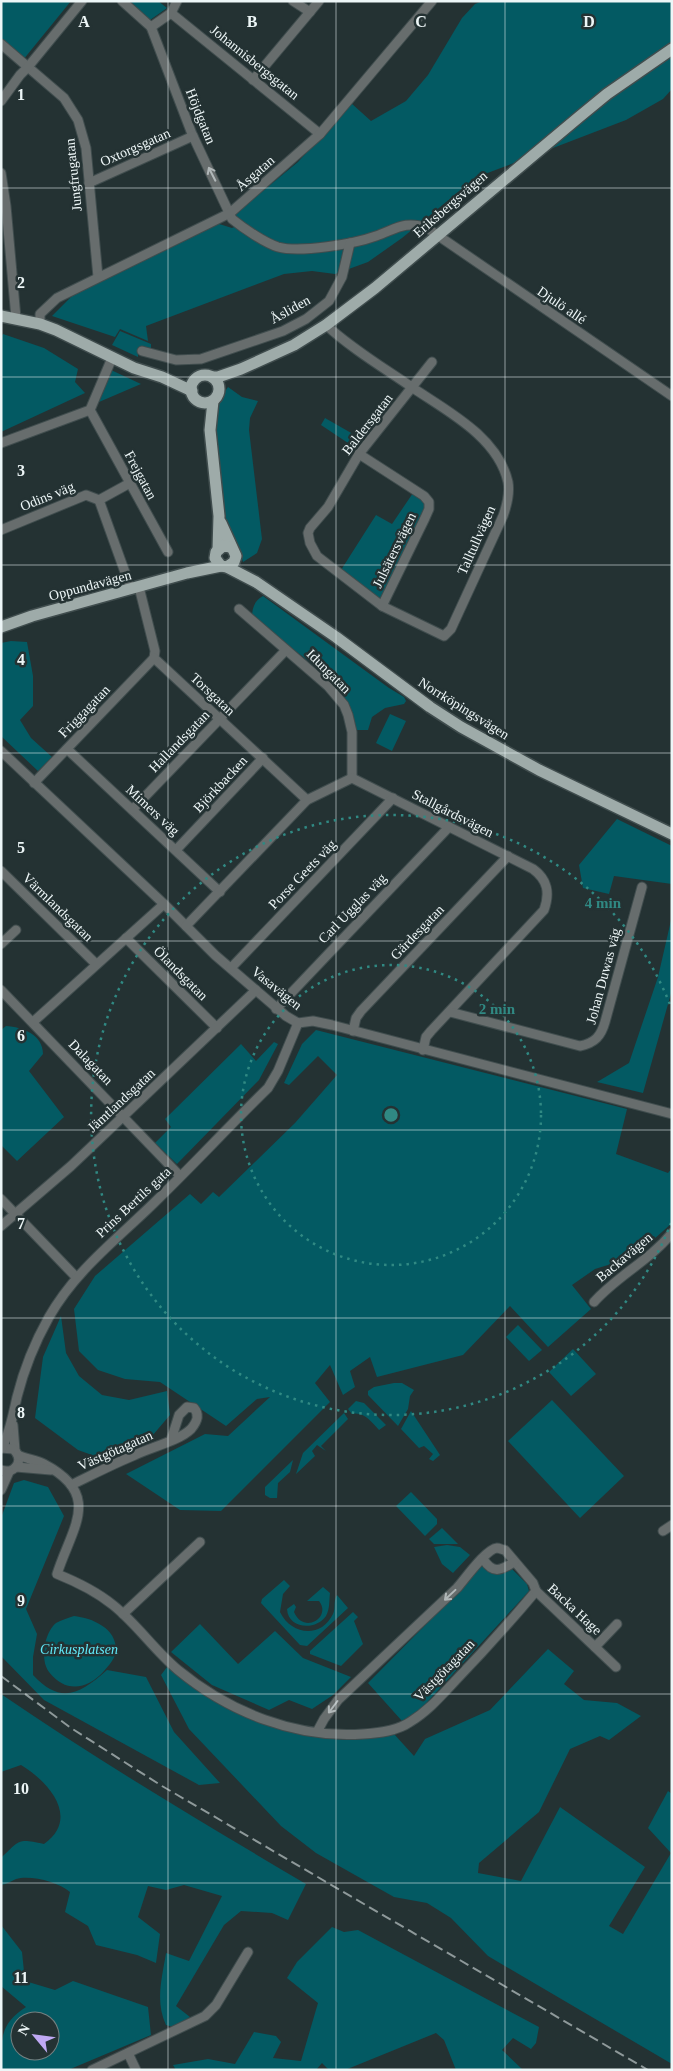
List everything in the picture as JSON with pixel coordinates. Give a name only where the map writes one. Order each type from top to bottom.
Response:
[{"type":"main road","name":"Eriksbergsvägen","points":[[212,377],[218,377],[241,369],[294,345],[326,325],[375,288],[586,111],[672,50]]},
{"type":"main road","points":[[1,316],[40,324],[134,368],[162,377],[192,391],[194,396],[201,402],[210,430]]},
{"type":"main road","name":"Eriksbergsvägen","points":[[219,389],[241,369]]},
{"type":"main road","points":[[162,377],[183,376],[196,379],[206,375],[217,381],[219,389],[213,401],[210,430],[218,516],[216,561],[228,564],[235,552],[218,516]]},
{"type":"main road","points":[[192,391],[196,379]]},
{"type":"main road","points":[[201,402],[213,401]]},
{"type":"main road","points":[[217,552],[224,546],[231,547]]},
{"type":"main road","name":"Oppundavägen","points":[[187,573],[217,552]]},
{"type":"main road","name":"Oppundavägen","points":[[1,627],[32,616],[187,573],[228,564]]},
{"type":"main road","name":"Norrköpingsvägen","points":[[228,564],[336,637],[430,707],[461,726],[539,770],[672,834]]},
{"type":"street","points":[[1,101],[20,75],[82,1]]},
{"type":"street","name":"Höjdgatan","points":[[122,1],[151,26],[193,136],[230,213]]},
{"type":"street","points":[[151,26],[171,13],[177,1]]},
{"type":"street","points":[[293,1],[310,12]]},
{"type":"street","points":[[253,80],[319,1]]},
{"type":"street","name":"Åsgatan","points":[[40,324],[46,317],[50,305],[57,298],[230,213],[320,134],[430,2]]},
{"type":"street","name":"Johannisbergsgatan","points":[[171,13],[320,134]]},
{"type":"street","name":"Jungfrugatan","points":[[1,44],[64,98],[74,112],[83,134],[98,277]]},
{"type":"street","name":"Oxtorgsgatan","points":[[89,183],[193,136]]},
{"type":"street","points":[[1,173],[4,187],[16,318]]},
{"type":"street","points":[[230,213],[238,224],[278,247],[302,248],[350,244],[408,224],[427,228],[436,236]]},
{"type":"street","name":"Djulö allé","points":[[436,236],[672,396]]},
{"type":"street","name":"Åsliden","points":[[142,351],[176,360],[195,360],[283,331],[313,314],[329,301],[342,277],[350,244]]},
{"type":"street","name":"Talltullvägen","points":[[326,325],[449,412],[487,444],[503,469],[508,482],[508,502],[492,542],[451,629],[446,634],[440,636],[382,606],[317,556],[312,549],[308,533],[328,507]]},
{"type":"street","points":[[1,443],[90,410],[112,358]]},
{"type":"street","name":"Baldersgatan","points":[[328,507],[359,454],[432,362]]},
{"type":"street","name":"Frejgatan","points":[[90,410],[168,552]]},
{"type":"street","name":"Julsätersvägen","points":[[359,454],[424,496],[429,502],[426,518],[382,606]]},
{"type":"street","points":[[130,483],[100,500],[135,588],[155,651],[154,658]]},
{"type":"street","name":"Odins väg","points":[[1,530],[86,495],[100,500]]},
{"type":"street","name":"Idungatan","points":[[239,609],[328,686],[344,705],[352,732],[352,778]]},
{"type":"street","name":"Hallandsgatan","points":[[133,809],[286,650]]},
{"type":"street","name":"Torsgatan","points":[[154,658],[307,800]]},
{"type":"street","name":"Friggagatan","points":[[34,784],[154,658]]},
{"type":"street","name":"Mimers väg","points":[[67,749],[220,892]]},
{"type":"street","name":"Vasavägen","points":[[2,755],[276,1009],[298,1023],[313,1021],[672,1114]]},
{"type":"street","name":"Björkbacken","points":[[176,850],[263,758]]},
{"type":"street","points":[[186,926],[307,800],[352,778]]},
{"type":"street","name":"Stallgårdsvägen","points":[[352,778],[541,874],[548,892],[544,910],[426,1037],[423,1050]]},
{"type":"street","name":"Porse Geets väg","points":[[231,968],[393,798]]},
{"type":"street","name":"Carl Ugglas väg","points":[[276,1009],[449,827]]},
{"type":"street","name":"Gärdesgatan","points":[[353,1031],[356,1018],[361,1011],[508,856]]},
{"type":"street","name":"Värmlandsgatan","points":[[1,871],[96,964]]},
{"type":"street","name":"Johan Duwas väg","points":[[450,1012],[580,1046],[587,1045],[598,1038],[602,1034],[642,886]]},
{"type":"street","points":[[33,1022],[164,904]]},
{"type":"street","points":[[1,944],[16,930]]},
{"type":"street","name":"Ölandsgatan","points":[[126,938],[217,1028]]},
{"type":"street","name":"Dalagatan","points":[[1,990],[180,1176]]},
{"type":"street","name":"Jämtlandsgatan","points":[[1,1226],[124,1117],[256,990]]},
{"type":"street","name":"Prins Bertils gata","points":[[2,1448],[13,1418],[24,1375],[40,1332],[60,1298],[95,1257],[180,1176],[188,1171],[270,1084],[298,1023]]},
{"type":"street","points":[[1,1199],[76,1277]]},
{"type":"street","name":"Backavägen","points":[[594,1302],[606,1289],[651,1255],[672,1233]]},
{"type":"street","name":"Prins Bertils gata","points":[[1,1490],[9,1470],[19,1462],[16,1452],[13,1418]]},
{"type":"street","name":"Västgötagatan","points":[[71,1485],[171,1440]]},
{"type":"street","name":"Västgötagatan","points":[[2,1448],[8,1447],[54,1470],[71,1485],[78,1496],[79,1513],[57,1574],[96,1594],[123,1614],[172,1664],[200,1687],[246,1712],[274,1723],[339,1735],[372,1733],[396,1728],[408,1723],[427,1710],[536,1590]]},
{"type":"street","points":[[9,1470],[54,1470]]},
{"type":"street","points":[[663,1531],[672,1525]]},
{"type":"street","points":[[123,1614],[200,1542]]},
{"type":"street","points":[[317,1732],[338,1700],[457,1588],[492,1550],[498,1548],[505,1550],[533,1583],[536,1590]]},
{"type":"street","points":[[483,1559],[490,1569],[495,1570],[514,1562]]},
{"type":"street","name":"Backa Hage","points":[[536,1590],[616,1667]]},
{"type":"street","name":"Backa Hage","points":[[595,1647],[617,1624]]},
{"type":"street","points":[[92,2070],[211,2012],[248,1952]]},
{"type":"street","points":[[128,2054],[136,2070]]},
{"type":"green space","points":[[1,1],[71,1],[23,60],[1,42]]},
{"type":"green space","points":[[124,1],[158,1],[167,8],[150,20],[144,18]]},
{"type":"green space","points":[[483,1],[672,1],[672,89],[663,99],[626,120],[477,177],[402,238],[368,262],[335,274],[312,271],[284,274],[146,326],[148,341],[120,329],[115,337],[52,316],[76,292],[216,223],[232,228],[241,224],[235,214],[298,162],[351,103],[371,121],[406,101],[428,75],[462,18],[475,4]]},
{"type":"green space","points":[[120,331],[151,344],[151,349],[143,346],[138,351],[138,357],[112,345]]},
{"type":"green space","points":[[3,334],[44,348],[78,369],[75,382],[85,393],[1,432],[1,337]]},
{"type":"green space","points":[[111,370],[141,384],[99,402]]},
{"type":"green space","points":[[228,387],[242,397],[258,401],[250,418],[249,430],[262,539],[257,553],[243,562],[239,550],[227,530],[213,420],[217,403]]},
{"type":"green space","points":[[325,418],[360,438],[354,447],[321,425]]},
{"type":"green space","points":[[413,493],[426,503],[426,508],[380,600],[341,570],[376,515],[392,524]]},
{"type":"green space","points":[[263,596],[404,697],[406,701],[404,704],[385,708],[372,717],[368,730],[355,730],[349,707],[327,675],[252,618],[254,605]]},
{"type":"green space","points":[[11,641],[27,642],[33,676],[33,706],[20,720],[31,738],[52,757],[38,771],[1,736],[1,643]]},
{"type":"green space","points":[[390,714],[406,721],[392,751],[376,743]]},
{"type":"green space","points":[[617,819],[672,846],[672,884],[614,876],[609,894],[583,888],[579,865]]},
{"type":"green space","points":[[672,916],[672,990],[643,1093],[597,1082],[629,1063],[658,977]]},
{"type":"green space","points":[[6,1026],[25,1030],[40,1042],[43,1054],[29,1071],[64,1117],[17,1161],[1,1145],[1,1030]]},
{"type":"green space","points":[[316,1030],[627,1109],[616,1154],[668,1173],[672,1168],[672,1223],[634,1257],[595,1269],[572,1285],[591,1309],[548,1347],[510,1306],[463,1355],[377,1377],[370,1357],[350,1371],[355,1387],[343,1395],[330,1365],[315,1383],[330,1402],[221,1511],[180,1510],[126,1474],[205,1434],[228,1436],[270,1397],[257,1399],[226,1426],[160,1382],[125,1379],[98,1370],[79,1351],[74,1309],[95,1276],[190,1194],[201,1204],[213,1192],[219,1197],[295,1123],[337,1075],[318,1056],[289,1085],[284,1083],[302,1044]]},
{"type":"green space","points":[[274,1042],[278,1044],[259,1080],[177,1164],[155,1143],[171,1127],[165,1119],[241,1044],[256,1061]]},
{"type":"green space","points":[[61,1316],[66,1353],[79,1376],[102,1395],[129,1400],[167,1391],[170,1415],[152,1436],[103,1459],[78,1450],[35,1418],[43,1357]]},
{"type":"green space","points":[[518,1325],[542,1350],[529,1361],[506,1337]]},
{"type":"green space","points":[[573,1349],[596,1374],[571,1396],[549,1372]]},
{"type":"green space","points":[[402,1383],[414,1390],[410,1396],[408,1409],[398,1426],[368,1395],[368,1391],[374,1387]]},
{"type":"green space","points":[[552,1400],[624,1476],[580,1518],[508,1441]]},
{"type":"green space","points":[[356,1401],[364,1403],[386,1425],[379,1430],[364,1416],[356,1413],[352,1414],[348,1409]]},
{"type":"green space","points":[[411,1411],[440,1455],[433,1461],[429,1459],[433,1454],[424,1446],[419,1448],[401,1429]]},
{"type":"green space","points":[[344,1413],[348,1419],[321,1446],[326,1451],[317,1445],[312,1451],[315,1456],[296,1474],[303,1453]]},
{"type":"green space","points":[[293,1460],[290,1472],[278,1483],[277,1498],[270,1498],[265,1495],[265,1487]]},
{"type":"green space","points":[[24,1480],[48,1487],[64,1516],[26,1609],[37,1634],[33,1657],[33,1675],[43,1684],[62,1693],[79,1690],[107,1670],[146,1677],[174,1732],[220,1783],[199,1785],[44,1700],[1,1656],[1,1518],[14,1483]]},
{"type":"green space","points":[[411,1492],[437,1519],[437,1524],[425,1536],[396,1506]]},
{"type":"green space","points":[[442,1528],[458,1544],[434,1544],[429,1539]]},
{"type":"green space","points":[[447,1545],[460,1547],[470,1555],[453,1573],[442,1564],[434,1547]]},
{"type":"green space","points":[[482,1564],[489,1572],[496,1574],[512,1569],[527,1584],[529,1591],[420,1710],[402,1721],[368,1683],[460,1590]]},
{"type":"green space","points":[[284,1580],[290,1586],[283,1594],[280,1612],[291,1626],[306,1631],[321,1627],[328,1622],[334,1612],[337,1595],[348,1608],[307,1646],[300,1645],[261,1603],[262,1599]]},
{"type":"green space","points":[[323,1587],[330,1593],[329,1608],[326,1616],[321,1621],[310,1626],[303,1626],[292,1621],[287,1609],[294,1604],[296,1607],[294,1612],[298,1619],[310,1623],[319,1618],[322,1613],[322,1607],[319,1601],[307,1601]]},
{"type":"green space","points":[[353,1612],[358,1617],[354,1621],[363,1644],[341,1666],[310,1654],[310,1651]]},
{"type":"green space","name":"Cirkusplatsen","points":[[74,1616],[88,1619],[108,1630],[115,1643],[116,1651],[112,1662],[98,1677],[84,1685],[70,1686],[63,1684],[49,1672],[46,1667],[44,1654],[46,1640],[52,1627],[58,1622]]},
{"type":"green space","points":[[200,1624],[238,1664],[275,1631],[303,1658],[351,1677],[333,1695],[312,1709],[289,1700],[269,1710],[212,1685],[171,1652]]},
{"type":"green space","points":[[548,1649],[574,1671],[564,1684],[584,1700],[617,1703],[641,1716],[609,1740],[600,1736],[570,1749],[539,1812],[479,1863],[478,1873],[521,1881],[560,1807],[645,1867],[609,1926],[623,1934],[671,1853],[648,1828],[668,1791],[672,1794],[672,2064],[488,1956],[451,1918],[427,1903],[394,1897],[316,1853],[281,1826],[189,1729],[161,1675],[167,1667],[231,1708],[274,1727],[322,1738],[349,1740],[394,1734],[414,1756],[425,1739],[490,1710]]},
{"type":"green space","points":[[1,1694],[114,1768],[306,1884],[288,1920],[272,1913],[241,1911],[224,1925],[176,2006],[190,2017],[173,2027],[166,2025],[160,1999],[166,1953],[189,1961],[222,1896],[184,1885],[166,1890],[148,1886],[138,1917],[160,1934],[156,1963],[137,1955],[96,1945],[88,1926],[65,1912],[70,1892],[65,1888],[44,1880],[29,1878],[16,1879],[1,1885],[1,1858],[20,1842],[29,1841],[44,1844],[55,1834],[60,1823],[60,1812],[50,1790],[41,1780],[21,1765],[1,1772]]},
{"type":"green space","points":[[1,1925],[22,1952],[25,1981],[55,1990],[73,1981],[148,2007],[151,2035],[68,2070],[1,2070],[2,2040],[10,2022],[10,2061],[60,2061],[60,2011],[20,2011],[26,2007],[1,1986]]},
{"type":"green space","points":[[332,1927],[344,1932],[358,1930],[539,2027],[536,2043],[531,2049],[513,2038],[502,2050],[523,2070],[456,2070],[444,2040],[436,2033],[345,2070],[329,2070],[322,2063],[316,2070],[176,2070],[173,2065],[208,2059],[235,2064],[254,2032],[276,2036],[281,2042],[273,2058],[301,2061],[318,2003],[287,1978],[297,1962]]},
{"type":"railway","points":[[1,1676],[71,1728],[162,1786],[648,2070]]}]
